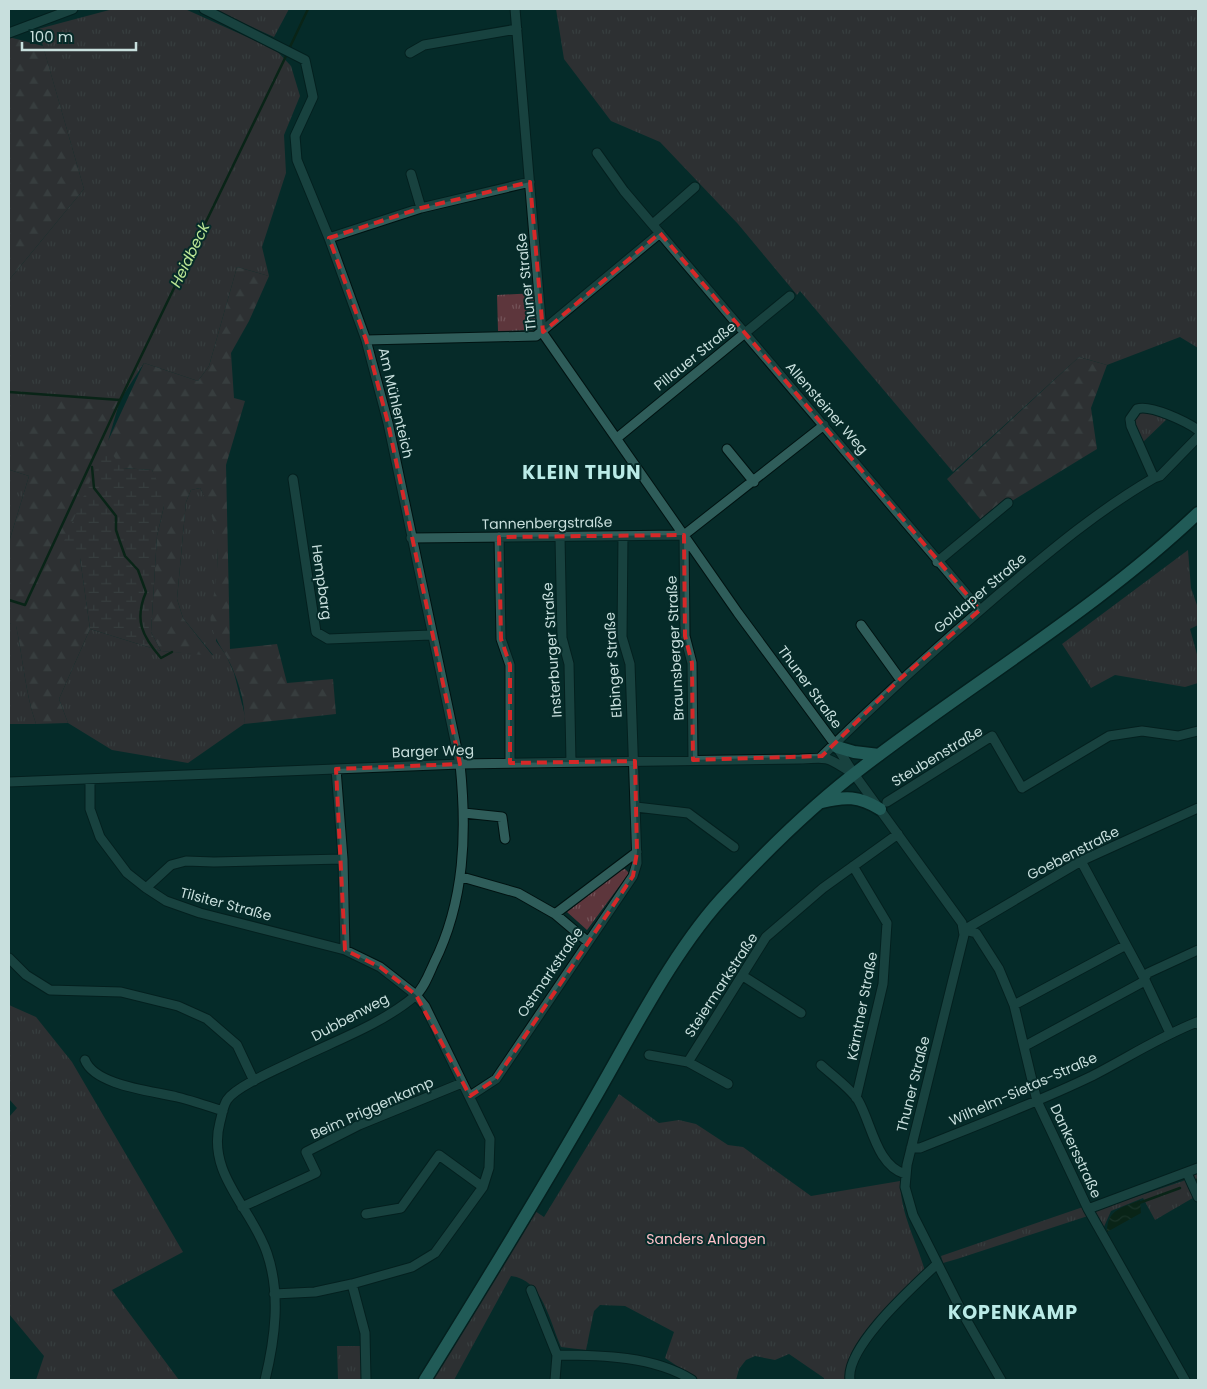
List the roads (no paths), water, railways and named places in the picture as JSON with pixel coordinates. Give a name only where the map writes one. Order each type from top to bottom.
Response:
[{"type":"main road","points":[[425,1380],[537,1198],[651,1002],[689,942],[725,894],[820,802],[854,774],[1096,597],[1143,561],[1198,513]]},
{"type":"main road","points":[[836,745],[854,752],[879,755]]},
{"type":"main road","points":[[820,802],[851,796],[883,805]]},
{"type":"street","points":[[9,33],[73,9]]},
{"type":"street","name":"Am Mühlenteich","points":[[204,9],[278,44],[305,60],[313,97],[295,136],[296,160],[329,238],[366,340],[388,423],[431,635],[460,764]]},
{"type":"street","name":"Thuner Straße","points":[[515,9],[542,332],[684,535],[836,745],[854,774],[883,805],[898,834],[962,923],[964,930],[905,1174],[905,1187],[913,1215],[937,1264],[1001,1380]]},
{"type":"street","points":[[410,53],[424,45],[517,29]]},
{"type":"street","name":"Allensteiner Weg","points":[[597,153],[624,191],[914,529],[937,562],[980,610]]},
{"type":"street","points":[[411,174],[421,208]]},
{"type":"street","points":[[329,238],[421,208],[530,182]]},
{"type":"street","points":[[653,224],[695,187]]},
{"type":"street","points":[[366,340],[536,336],[660,233]]},
{"type":"street","name":"Pillauer Straße","points":[[617,438],[790,296]]},
{"type":"street","points":[[1154,478],[1131,426],[1133,413],[1137,409],[1147,407],[1191,424],[1198,430]]},
{"type":"street","points":[[684,535],[754,482],[824,425]]},
{"type":"street","name":"Goldaper Straße","points":[[822,756],[836,745],[900,679],[980,610],[1111,503],[1160,476],[1198,437]]},
{"type":"street","points":[[727,449],[754,482]]},
{"type":"street","name":"Hempbarg","points":[[293,479],[316,632],[328,639],[431,635]]},
{"type":"street","points":[[937,562],[1008,503]]},
{"type":"street","name":"Tannenbergstraße","points":[[411,538],[684,535]]},
{"type":"street","name":"Braunsberger Straße","points":[[684,535],[685,636],[692,663],[693,760]]},
{"type":"street","name":"Elbinger Straße","points":[[623,536],[622,637],[630,664],[632,757],[635,761]]},
{"type":"street","points":[[499,537],[501,639],[510,665],[510,763]]},
{"type":"street","name":"Insterburger Straße","points":[[560,537],[562,638],[570,664],[571,762]]},
{"type":"street","points":[[861,625],[900,679]]},
{"type":"street","name":"Steubenstraße","points":[[883,805],[992,736],[1022,788],[1109,736],[1142,731],[1178,736],[1198,732]]},
{"type":"street","name":"Barger Weg","points":[[9,782],[460,764],[822,756],[829,758],[854,774]]},
{"type":"street","name":"Ostmarkstraße","points":[[470,1096],[496,1079],[587,941],[633,876],[638,852],[635,761]]},
{"type":"street","name":"Dubbenweg","points":[[266,1380],[274,1344],[274,1294],[267,1253],[218,1162],[217,1134],[223,1111],[228,1100],[254,1081],[383,1018],[416,995],[446,940],[462,877],[464,813],[460,764]]},
{"type":"street","points":[[336,769],[343,859],[345,950]]},
{"type":"street","name":"Tilsiter Straße","points":[[90,779],[90,809],[100,837],[127,873],[166,902],[200,913],[345,950],[380,967],[416,995],[425,1006],[490,1139],[489,1168],[483,1187]]},
{"type":"street","points":[[636,807],[688,812],[734,847]]},
{"type":"street","name":"Goebenstraße","points":[[964,930],[1081,861],[1198,808]]},
{"type":"street","points":[[464,813],[502,817],[506,839]]},
{"type":"street","name":"Steiermarkstraße","points":[[688,1062],[766,937],[823,888],[898,834]]},
{"type":"street","name":"Ostmarkstraße","points":[[555,914],[638,852]]},
{"type":"street","points":[[146,888],[171,865],[186,861],[343,859]]},
{"type":"street","points":[[1081,861],[1144,978],[1170,1033]]},
{"type":"street","name":"Kärntner Straße","points":[[853,866],[887,923],[882,984],[856,1098]]},
{"type":"street","points":[[462,877],[518,893],[555,914],[587,941]]},
{"type":"street","name":"Dankersstraße","points":[[964,930],[976,934],[999,970],[1014,1005],[1037,1101],[1088,1209],[1184,1380]]},
{"type":"street","points":[[1014,1005],[1126,945]]},
{"type":"street","points":[[1025,1046],[1133,987],[1166,964],[1198,950]]},
{"type":"street","points":[[9,958],[26,975],[50,990],[121,992],[178,1006],[207,1018],[237,1045],[254,1081]]},
{"type":"street","points":[[743,976],[801,1013]]},
{"type":"street","name":"Wilhelm-Sietas-Straße","points":[[911,1148],[920,1148],[1037,1101],[1093,1075],[1170,1033],[1198,1023]]},
{"type":"street","points":[[649,1055],[688,1062],[728,1084]]},
{"type":"street","points":[[85,1060],[97,1074],[120,1084],[179,1097],[223,1111]]},
{"type":"street","points":[[821,1065],[856,1098],[885,1161],[896,1171],[905,1174]]},
{"type":"street","name":"Beim Priggenkamp","points":[[242,1207],[316,1173],[306,1152],[359,1125],[462,1083]]},
{"type":"street","points":[[274,1294],[315,1292],[412,1267],[435,1253],[483,1187],[439,1155],[401,1208],[366,1214]]},
{"type":"street","points":[[1088,1209],[1198,1168]]},
{"type":"street","points":[[1187,1173],[1198,1197]]},
{"type":"street","points":[[850,1380],[858,1349],[887,1313],[937,1264]]},
{"type":"street","points":[[352,1284],[365,1333],[366,1380]]},
{"type":"street","points":[[530,1290],[557,1355],[555,1380]]},
{"type":"street","points":[[557,1355],[615,1358],[661,1364],[692,1380]]},
{"type":"water","points":[[1140,1200],[1141,1213],[1107,1232],[1110,1218],[1117,1210]]},
{"type":"waterway","name":"Heidbeck","points":[[289,49],[308,9]]},
{"type":"waterway","name":"Heidbeck","points":[[9,392],[120,400],[287,54]]},
{"type":"waterway","points":[[9,600],[25,605],[120,400]]},
{"type":"waterway","points":[[92,467],[94,488],[116,516],[116,530],[125,556],[138,570],[146,592],[142,602],[140,619],[145,635],[161,658],[172,652]]},
{"type":"waterway","points":[[1139,1203],[1180,1188]]},
{"type":"district","name":"KLEIN THUN","points":[[582,472]]},
{"type":"district","name":"KOPENKAMP","points":[[1013,1312]]},
{"type":"park label","name":"Sanders Anlagen","points":[[706,1239]]}]
